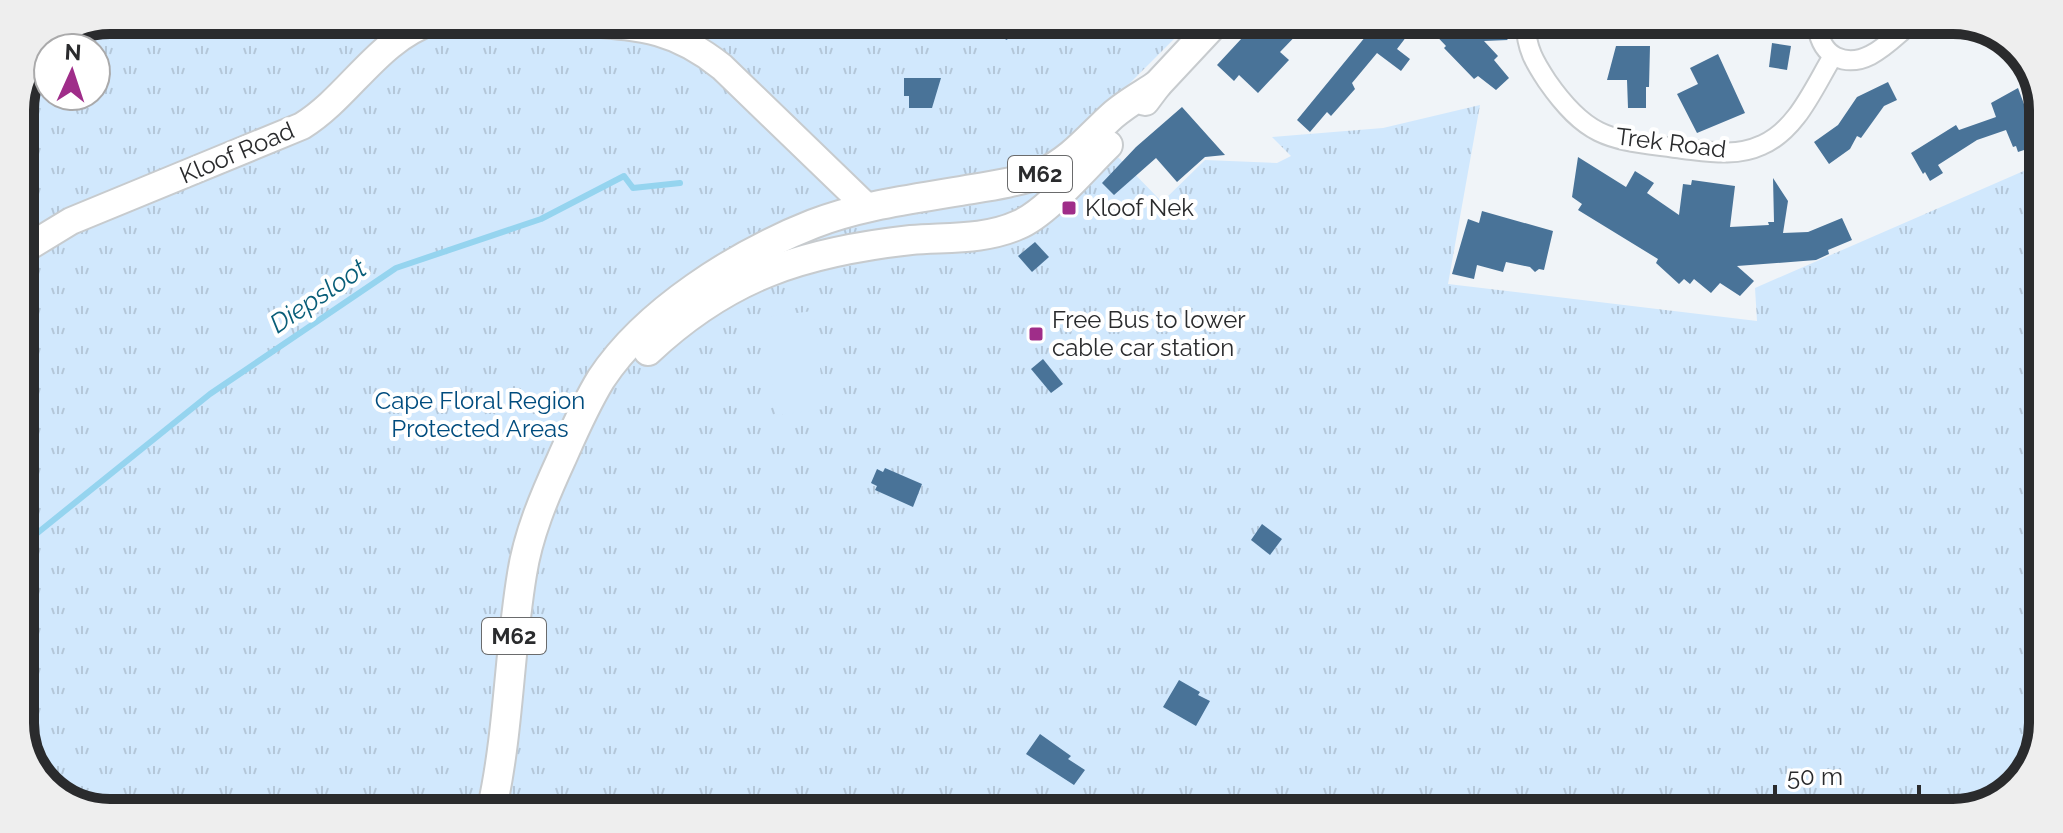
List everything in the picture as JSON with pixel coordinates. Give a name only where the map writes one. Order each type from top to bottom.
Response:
[{"type":"main road","name":"Kloof Road","points":[[34,243],[71,221],[296,130],[318,115],[394,42],[409,34]]},
{"type":"main road","points":[[668,34],[702,51],[722,67],[868,208],[933,238]]},
{"type":"main road","name":"M62","points":[[557,469],[636,362],[706,304],[754,277],[791,262],[839,250],[1005,230],[1022,224],[1045,206],[1128,125],[1157,85],[1205,34]]},
{"type":"main road","name":"M62","points":[[494,799],[507,724],[515,623],[523,570],[537,517],[602,379],[628,346],[666,309],[728,266],[782,239],[813,224],[868,208],[1041,173],[1058,164],[1115,114],[1157,85]]},
{"type":"main road","points":[[977,188],[1001,203],[1005,213],[1005,230]]},
{"type":"main road","points":[[933,238],[925,220],[925,209],[934,195]]},
{"type":"street","name":"Trek Road","points":[[1527,34],[1538,67],[1561,101],[1583,124],[1611,137],[1714,153],[1747,151],[1777,137],[1799,112],[1833,56]]},
{"type":"street","points":[[1820,34],[1824,47],[1833,56],[1843,59],[1863,59],[1899,34]]},
{"type":"green space","name":"Cape Floral Region Protected Areas","points":[[112,34],[1179,34],[1084,129],[1120,159],[1162,202],[1205,160],[1277,163],[1291,156],[1272,137],[1383,128],[1480,105],[1448,284],[1757,321],[1755,288],[2029,169],[2028,737],[2021,756],[2007,777],[1986,791],[1967,798],[1952,799],[110,799],[86,795],[56,777],[44,761],[35,737],[34,112],[112,112]]},
{"type":"green space","points":[[813,311],[825,409],[777,415],[764,317]]},
{"type":"building","points":[[994,34],[1010,34],[1007,40]]},
{"type":"building","points":[[1246,34],[1297,34],[1280,52],[1289,60],[1258,93],[1239,75],[1234,81],[1217,65]]},
{"type":"building","points":[[1368,34],[1408,34],[1397,49],[1410,59],[1401,71],[1377,53],[1352,83],[1355,89],[1331,116],[1327,112],[1310,132],[1297,120]]},
{"type":"building","points":[[1435,34],[1502,34],[1508,40],[1484,41],[1498,56],[1494,60],[1509,78],[1496,90],[1478,76],[1474,79],[1444,48],[1446,46]]},
{"type":"building","points":[[1772,43],[1791,46],[1787,70],[1769,67]]},
{"type":"building","points":[[1616,46],[1650,46],[1646,108],[1628,108],[1627,80],[1607,80]]},
{"type":"building","points":[[1718,54],[1745,113],[1697,133],[1677,94],[1698,84],[1690,68]]},
{"type":"building","points":[[904,78],[941,78],[932,108],[909,108],[909,96],[904,96]]},
{"type":"building","points":[[1888,82],[1897,100],[1884,106],[1861,138],[1857,136],[1850,149],[1829,164],[1814,142],[1838,125],[1857,97]]},
{"type":"building","points":[[2018,88],[2029,118],[2029,148],[2018,152],[2006,130],[1977,140],[1938,165],[1943,173],[1930,181],[1911,153],[1956,125],[1959,130],[1996,117],[1991,103]]},
{"type":"building","points":[[1182,107],[1225,155],[1205,157],[1177,182],[1156,158],[1114,195],[1102,183],[1136,147]]},
{"type":"building","points":[[1578,157],[1626,187],[1635,171],[1654,183],[1647,193],[1679,215],[1683,184],[1691,185],[1692,180],[1735,186],[1730,227],[1769,225],[1768,222],[1774,222],[1773,178],[1788,201],[1783,233],[1808,232],[1842,218],[1852,240],[1828,250],[1829,254],[1816,260],[1737,266],[1754,281],[1740,296],[1720,283],[1711,293],[1694,279],[1690,284],[1684,279],[1679,284],[1656,263],[1658,259],[1578,210],[1582,204],[1572,197]]},
{"type":"building","points":[[1482,211],[1553,231],[1544,270],[1535,272],[1530,267],[1506,262],[1503,272],[1477,265],[1474,279],[1452,274],[1468,219],[1479,223]]},
{"type":"building","points":[[1035,242],[1049,257],[1032,272],[1018,256]]},
{"type":"building","points":[[1043,359],[1063,384],[1051,393],[1031,369]]},
{"type":"building","points":[[885,468],[922,484],[913,507],[875,490],[877,486],[871,483],[877,469],[883,472]]},
{"type":"building","points":[[1262,524],[1282,539],[1270,555],[1251,540]]},
{"type":"building","points":[[1179,680],[1210,701],[1196,726],[1163,707]]},
{"type":"building","points":[[1040,734],[1085,770],[1074,785],[1026,754]]},
{"type":"waterway","name":"Diepsloot","points":[[34,536],[210,394],[396,268],[541,219],[624,176],[633,188],[680,183]]},
{"type":"place","name":"Kloof Nek","points":[[1069,208]]},
{"type":"place","name":"Free Bus to lower cable car station","points":[[1036,334]]}]
